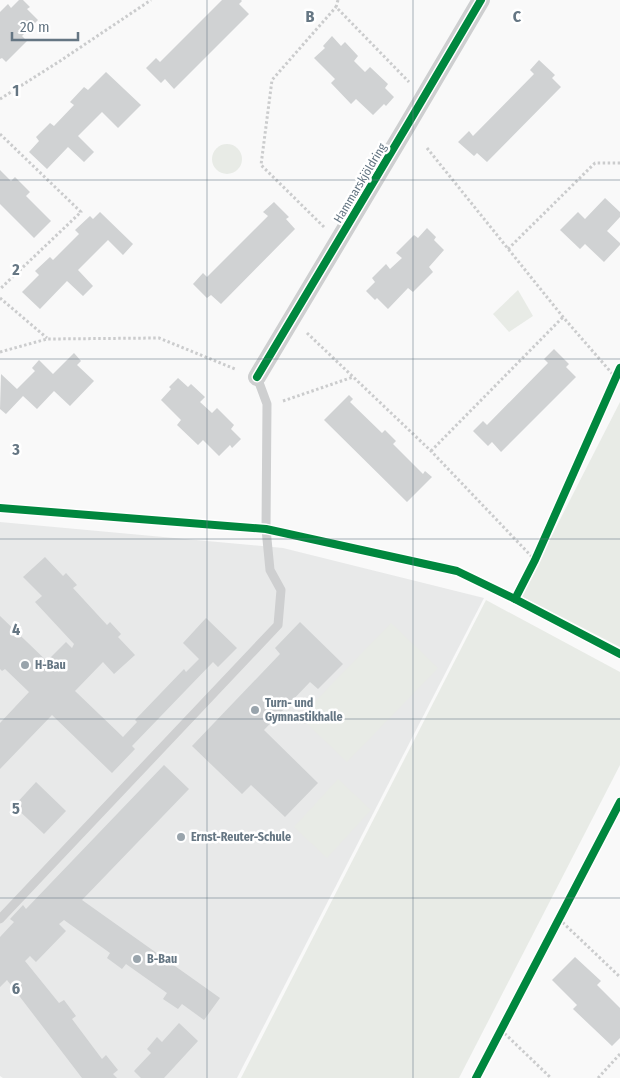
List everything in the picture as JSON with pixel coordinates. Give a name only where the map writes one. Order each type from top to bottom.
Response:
[{"type":"street","name":"Hammarskjöldring","points":[[257,377],[480,0]]},
{"type":"lane","points":[[0,919],[278,625],[281,590],[270,570],[266,529],[267,404],[257,377]]},
{"type":"path","points":[[0,98],[60,61],[151,0]]},
{"type":"path","points":[[325,227],[261,165],[272,80],[336,7],[338,0]]},
{"type":"path","points":[[336,7],[413,86]]},
{"type":"path","points":[[0,134],[81,212],[0,289]]},
{"type":"path","points":[[427,148],[563,317],[616,378]]},
{"type":"path","points":[[508,249],[595,163],[620,163]]},
{"type":"path","points":[[0,298],[47,339]]},
{"type":"path","points":[[431,451],[563,317]]},
{"type":"path","points":[[305,332],[431,451],[535,560]]},
{"type":"path","points":[[0,352],[47,339],[159,338],[236,369]]},
{"type":"path","points":[[515,599],[535,560],[620,368]]},
{"type":"path","points":[[283,401],[353,377]]},
{"type":"path","points":[[559,919],[620,977]]},
{"type":"path","points":[[501,1030],[551,1078]]},
{"type":"path","points":[[598,1078],[620,1054]]},
{"type":"shaded area","points":[[227,144],[238,148],[242,159],[238,170],[227,174],[216,170],[212,159],[216,148]]},
{"type":"shaded area","points":[[518,290],[533,316],[509,332],[493,314]]},
{"type":"shaded area","points":[[620,402],[620,647],[521,596]]},
{"type":"shaded area","name":"Ernst-Reuter-Schule","points":[[0,522],[283,548],[484,598],[237,1078],[3,1078],[0,1076]]},
{"type":"shaded area","points":[[486,600],[620,672],[620,765],[459,1078],[241,1078]]},
{"type":"shaded area","points":[[391,623],[438,668],[347,762],[300,717]]},
{"type":"shaded area","points":[[338,779],[371,810],[327,858],[294,827]]},
{"type":"building","points":[[19,0],[23,0],[30,7],[27,9],[38,20],[22,36],[27,41],[6,62],[2,58],[0,59],[0,12],[8,4],[11,8]]},
{"type":"building","points":[[222,0],[241,0],[239,4],[249,14],[174,89],[165,79],[161,83],[146,68],[156,58],[160,62]]},
{"type":"building","points":[[332,36],[341,46],[345,42],[358,56],[354,61],[365,72],[370,67],[388,84],[385,88],[394,97],[386,106],[384,104],[373,115],[356,99],[351,104],[331,83],[335,79],[314,58],[325,48],[323,46]]},
{"type":"building","points":[[539,60],[555,75],[552,78],[561,87],[487,162],[477,153],[474,156],[458,142],[469,131],[473,136],[534,74],[530,70]]},
{"type":"building","points":[[106,72],[141,105],[118,128],[102,112],[78,136],[94,152],[84,162],[68,147],[47,169],[29,152],[39,141],[36,137],[50,123],[54,126],[74,105],[70,102],[84,87],[88,90]]},
{"type":"building","points":[[0,170],[11,181],[15,177],[30,192],[26,196],[51,221],[34,238],[0,204]]},
{"type":"building","points":[[605,198],[620,212],[620,217],[607,231],[620,245],[604,262],[585,244],[580,249],[560,230],[578,212],[585,219]]},
{"type":"building","points":[[274,202],[289,217],[286,219],[295,229],[221,304],[211,295],[207,298],[193,284],[203,273],[207,277],[268,216],[263,212]]},
{"type":"building","points":[[100,212],[133,244],[123,255],[108,240],[78,270],[93,286],[83,296],[67,281],[40,309],[22,292],[39,275],[35,271],[50,257],[53,260],[79,234],[75,230],[90,216],[93,219]]},
{"type":"building","points":[[427,228],[436,237],[434,240],[444,250],[429,267],[433,272],[413,292],[408,288],[388,309],[377,298],[375,300],[366,291],[375,282],[372,278],[386,264],[390,269],[402,258],[396,253],[414,235],[418,238]]},
{"type":"building","points":[[554,349],[569,364],[566,367],[576,377],[501,452],[492,442],[488,446],[473,431],[483,421],[487,425],[548,363],[544,359]]},
{"type":"building","points":[[74,353],[81,361],[77,365],[94,381],[70,406],[54,391],[37,409],[23,396],[6,414],[0,409],[1,374],[17,389],[35,371],[32,368],[39,360],[53,374]]},
{"type":"building","points":[[178,378],[188,387],[191,384],[205,397],[200,402],[212,413],[217,408],[234,425],[231,429],[241,439],[232,448],[230,445],[219,456],[203,440],[198,445],[177,425],[181,420],[161,400],[171,389],[169,387]]},
{"type":"building","points":[[349,395],[353,399],[350,402],[382,433],[385,430],[396,441],[393,444],[423,474],[425,471],[432,477],[407,502],[324,420]]},
{"type":"building","name":"H-Bau","points":[[45,557],[63,576],[66,573],[77,585],[73,588],[107,625],[110,622],[121,634],[118,637],[135,655],[114,674],[103,662],[75,691],[123,737],[137,722],[135,720],[184,669],[186,672],[199,659],[183,643],[206,618],[237,648],[218,667],[213,662],[132,746],[135,749],[112,773],[52,715],[0,769],[0,723],[29,692],[5,669],[2,671],[0,669],[0,616],[53,667],[56,663],[50,658],[66,642],[72,648],[74,644],[35,602],[42,596],[23,577]]},
{"type":"building","name":"Turn- und Gymnastikhalle","points":[[300,622],[343,664],[318,689],[310,682],[264,730],[318,783],[285,817],[251,785],[242,794],[192,746],[280,654],[275,648]]},
{"type":"building","name":"B-Bau","points":[[164,765],[189,789],[82,900],[220,998],[204,1020],[182,1004],[178,1009],[163,999],[167,993],[126,964],[122,969],[107,958],[110,953],[64,920],[59,924],[66,931],[36,962],[30,956],[25,961],[59,1003],[64,1000],[76,1016],[72,1019],[102,1059],[106,1055],[118,1070],[113,1074],[117,1078],[82,1078],[7,980],[0,987],[0,937],[14,922],[10,919],[23,905],[26,909]]},
{"type":"building","points":[[36,782],[66,811],[44,834],[14,806]]},
{"type":"building","points":[[575,957],[601,981],[597,985],[620,1008],[620,1038],[612,1046],[573,1009],[577,1005],[552,980]]},
{"type":"building","points":[[179,1023],[198,1041],[164,1078],[141,1078],[134,1071],[151,1053],[147,1049],[157,1037],[162,1042]]},
{"type":"cycle path","points":[[257,377],[481,0]]},
{"type":"cycle path","points":[[515,599],[535,560],[620,368]]},
{"type":"cycle path","points":[[0,508],[266,529],[457,571],[620,654]]},
{"type":"cycle path","points":[[476,1078],[620,802]]},
{"type":"place","name":"H-Bau","points":[[25,665]]},
{"type":"place","name":"Turn- und Gymnastikhalle","points":[[255,710]]},
{"type":"place","name":"Ernst-Reuter-Schule","points":[[181,837]]},
{"type":"place","name":"B-Bau","points":[[137,959]]}]
